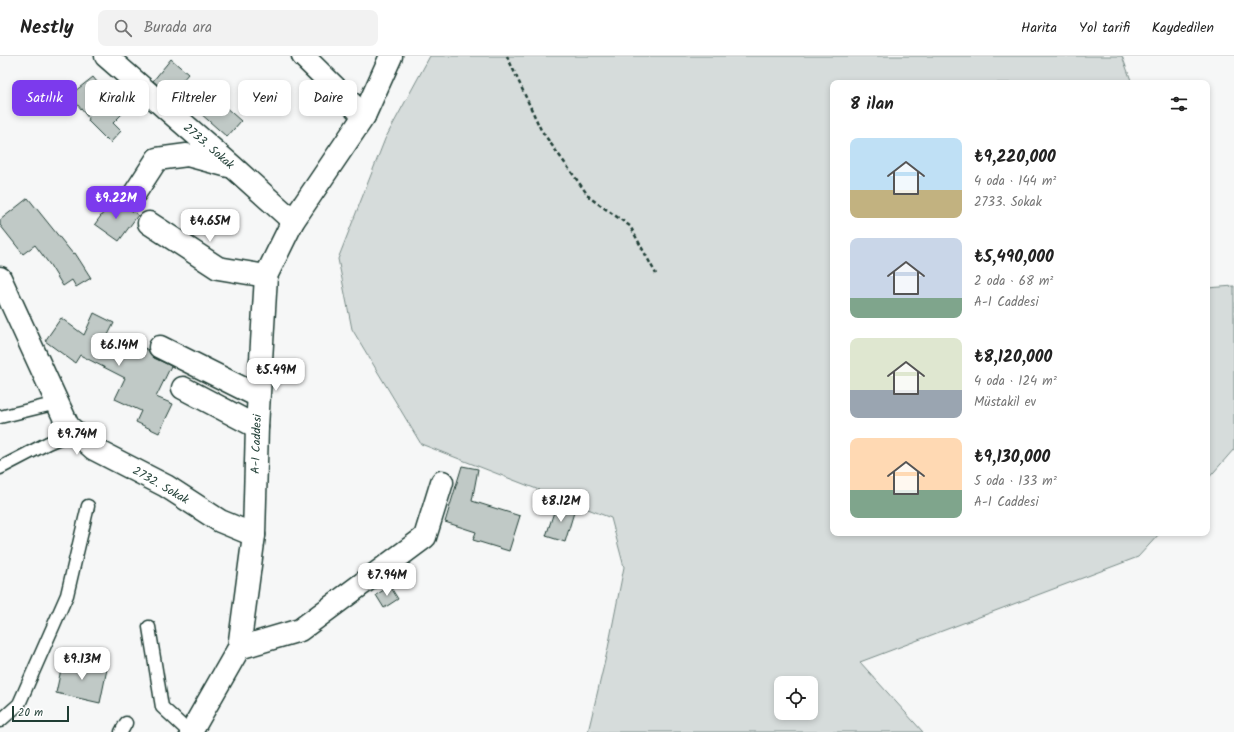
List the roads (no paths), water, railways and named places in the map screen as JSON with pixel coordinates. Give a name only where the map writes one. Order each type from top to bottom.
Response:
[{"type":"street","name":"2733. Sokak","points":[[106,56],[234,167],[293,221]]},
{"type":"street","points":[[304,56],[364,116]]},
{"type":"street","name":"A-1 Caddesi","points":[[190,732],[239,648],[254,535],[256,427],[266,276],[293,221],[364,116],[391,56]]},
{"type":"street","points":[[135,193],[157,160],[187,155],[234,167]]},
{"type":"street","points":[[149,223],[218,268],[266,276]]},
{"type":"street","name":"2732. Sokak","points":[[0,278],[68,426],[94,448],[166,486],[220,521],[254,535]]},
{"type":"street","points":[[160,347],[258,396]]},
{"type":"street","points":[[183,388],[256,427]]},
{"type":"street","points":[[239,648],[300,630],[425,537],[442,482]]},
{"type":"lane","points":[[0,417],[57,403]]},
{"type":"lane","points":[[0,468],[48,443],[74,432]]},
{"type":"lane","points":[[0,722],[19,704],[67,595],[88,506]]},
{"type":"lane","points":[[149,627],[162,707],[190,732]]}]
